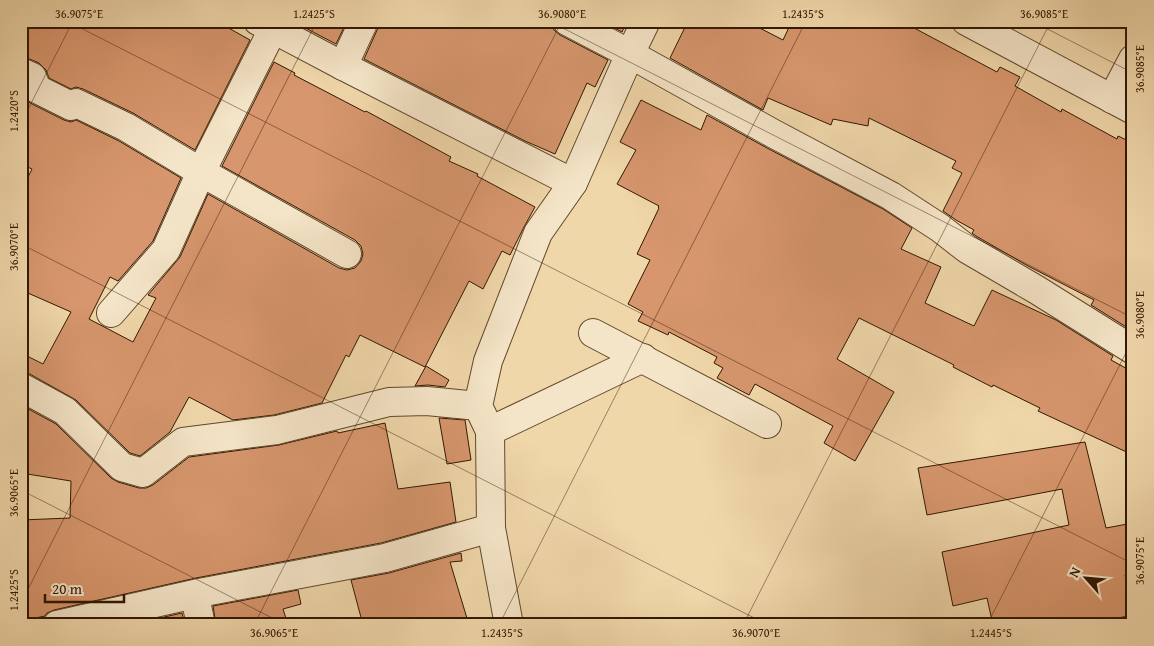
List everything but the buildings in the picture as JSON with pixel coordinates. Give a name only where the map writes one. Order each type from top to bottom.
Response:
[{"type":"street","points":[[343,66],[364,21]]},
{"type":"street","points":[[567,21],[891,196],[940,228],[967,249],[1038,290],[1133,350]]},
{"type":"street","points":[[509,625],[491,528],[490,431],[478,406],[488,361],[538,233],[573,183],[646,21]]},
{"type":"street","points":[[966,21],[1123,104],[1133,59]]},
{"type":"street","points":[[111,313],[166,250],[266,25],[573,183]]},
{"type":"street","points":[[21,72],[32,78],[37,89],[71,106],[76,103],[126,127],[201,172],[347,254]]},
{"type":"street","points":[[593,333],[767,424]]},
{"type":"street","points":[[490,431],[643,358]]},
{"type":"street","points":[[21,387],[65,411],[122,467],[143,473],[183,442],[277,430],[389,402],[427,402],[478,406]]},
{"type":"street","points":[[57,625],[199,593],[385,558],[491,528]]},
{"type":"street","points":[[199,593],[197,606],[201,625]]}]
